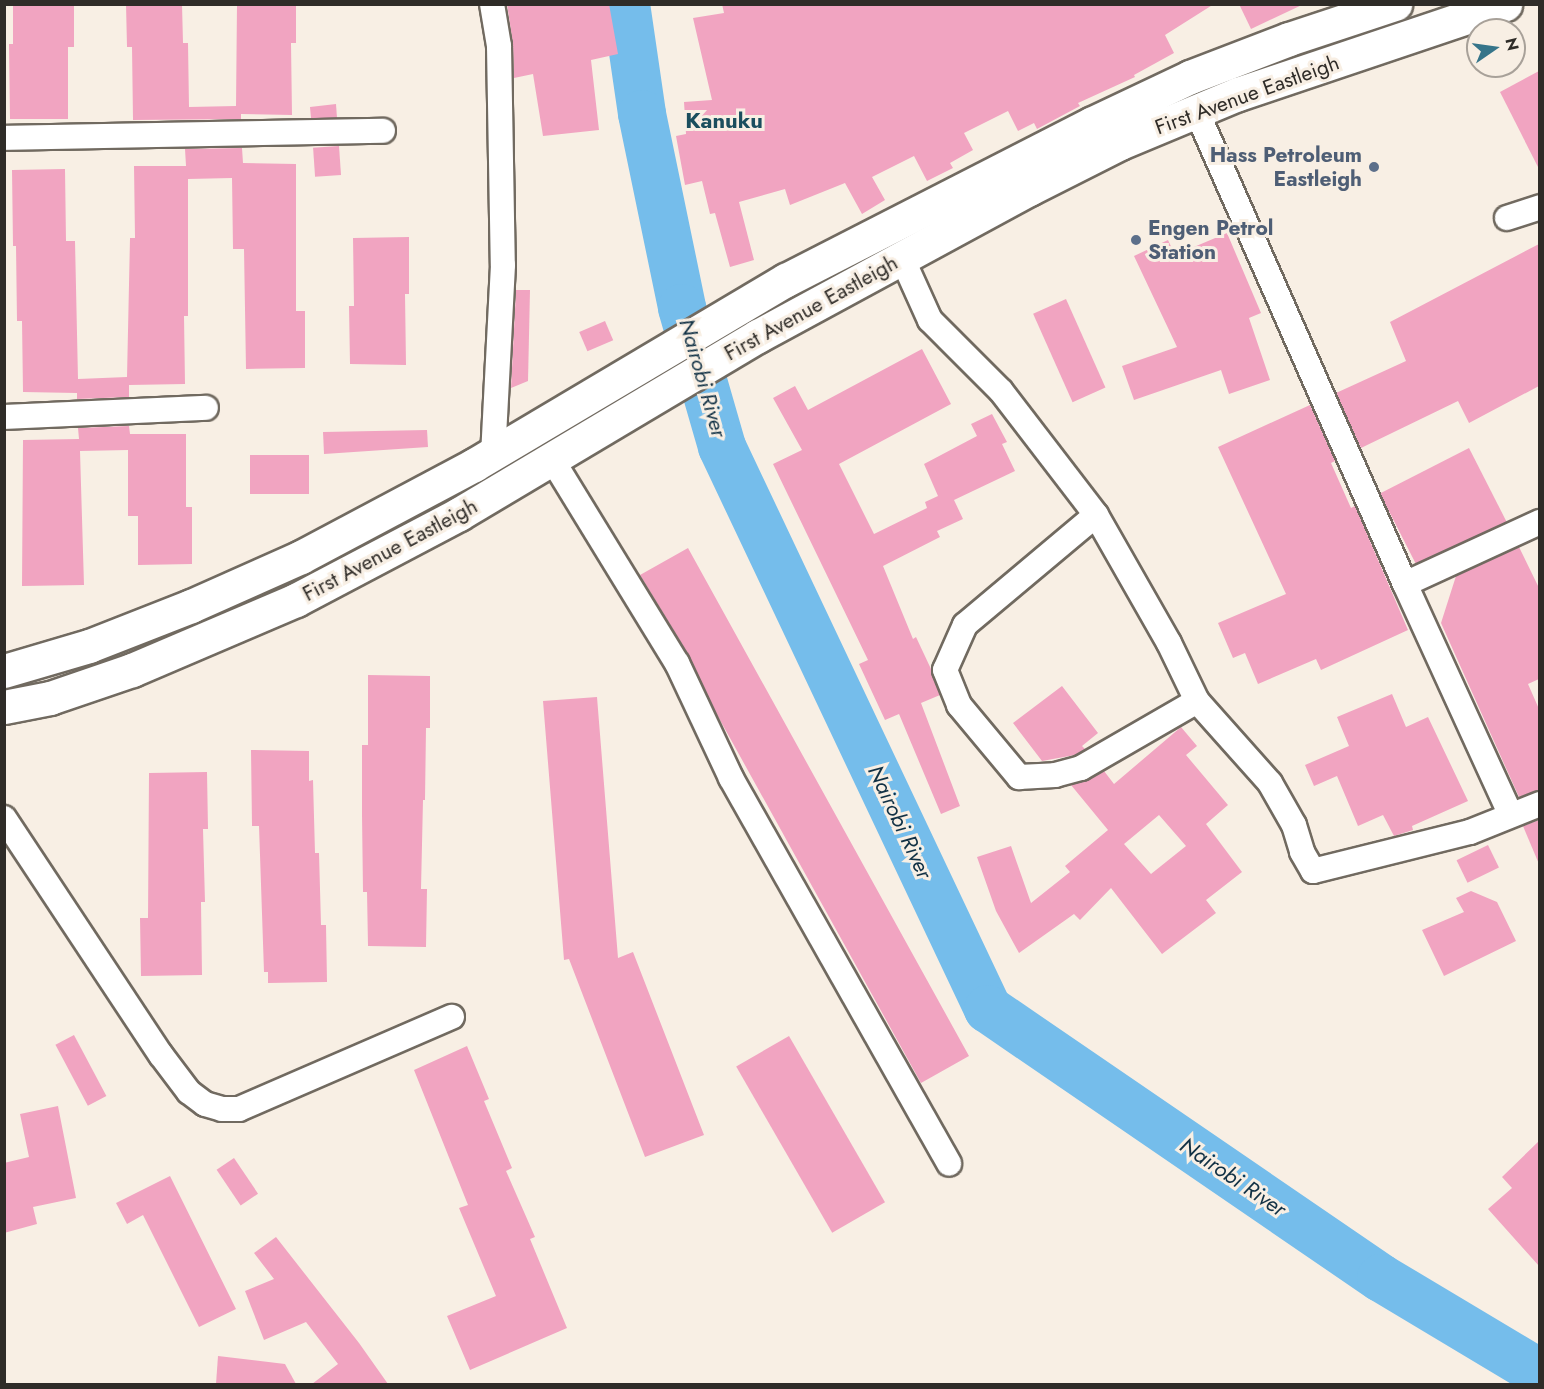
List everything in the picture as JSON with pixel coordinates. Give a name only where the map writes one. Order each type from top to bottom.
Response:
[{"type":"main road","name":"First Avenue Eastleigh","points":[[4,671],[89,646],[201,602],[301,557],[493,453],[786,280],[1180,81],[1288,39],[1395,4]]},
{"type":"main road","name":"First Avenue Eastleigh","points":[[4,707],[50,698],[132,670],[232,629],[386,554],[553,460],[679,381],[758,336],[1100,153],[1196,110],[1505,4]]},
{"type":"street","points":[[492,4],[499,46],[503,265],[493,453]]},
{"type":"street","points":[[1196,110],[1405,585],[1511,816]]},
{"type":"street","points":[[4,138],[383,131]]},
{"type":"street","points":[[1507,218],[1539,207]]},
{"type":"street","points":[[902,258],[930,320],[1001,391],[1096,515],[1169,643],[1197,701],[1270,783],[1293,825],[1302,852],[1313,871],[1470,832],[1539,804]]},
{"type":"street","points":[[4,417],[206,408]]},
{"type":"street","points":[[553,460],[677,663],[731,778],[949,1164]]},
{"type":"street","points":[[1096,515],[965,625],[945,670],[959,705],[1019,777],[1055,775],[1081,768],[1197,701]]},
{"type":"street","points":[[1405,585],[1539,522]]},
{"type":"street","points":[[4,818],[166,1062],[189,1092],[205,1104],[222,1109],[239,1109],[452,1017]]},
{"type":"building","points":[[13,4],[74,4],[74,47],[68,47],[68,119],[10,119],[9,44],[13,44]]},
{"type":"building","points":[[126,4],[182,4],[183,43],[188,43],[189,107],[236,106],[237,4],[296,4],[296,43],[291,43],[292,115],[241,114],[241,119],[133,120],[132,47],[127,47]]},
{"type":"building","points":[[507,4],[609,4],[618,54],[591,60],[599,130],[543,136],[533,74],[514,78],[513,44]]},
{"type":"building","points":[[722,4],[1214,4],[1165,35],[1174,53],[1134,75],[1135,77],[1078,103],[1080,106],[1037,129],[1034,123],[1018,131],[1008,111],[964,133],[973,150],[950,163],[953,168],[927,181],[914,156],[872,177],[885,200],[862,214],[845,183],[790,205],[785,189],[739,202],[754,260],[730,267],[715,213],[710,214],[702,181],[685,185],[676,136],[686,134],[684,102],[712,100],[693,18],[724,13]]},
{"type":"building","points":[[1239,4],[1304,4],[1251,29]]},
{"type":"building","points":[[1539,71],[1539,169],[1500,92]]},
{"type":"building","points":[[336,104],[337,118],[311,118],[310,107]]},
{"type":"building","points":[[339,146],[341,175],[315,177],[313,148]]},
{"type":"building","points":[[242,148],[243,163],[296,164],[296,311],[305,311],[305,368],[246,369],[244,249],[233,249],[232,178],[188,179],[188,316],[184,316],[185,384],[129,385],[129,397],[77,399],[77,393],[23,392],[22,321],[17,321],[16,246],[13,246],[12,170],[65,169],[66,241],[75,241],[78,379],[127,377],[130,238],[135,238],[134,166],[186,166],[185,149]]},
{"type":"building","points":[[1227,233],[1261,313],[1249,318],[1270,380],[1229,394],[1221,370],[1134,400],[1122,366],[1177,347],[1134,256],[1168,240],[1175,255]]},
{"type":"building","points":[[409,237],[409,294],[405,294],[406,365],[350,364],[349,306],[354,306],[353,238]]},
{"type":"building","points":[[1539,244],[1539,386],[1469,423],[1458,401],[1361,448],[1336,393],[1406,361],[1390,322]]},
{"type":"building","points":[[516,290],[530,290],[528,381],[511,388]]},
{"type":"building","points":[[1066,299],[1105,388],[1073,402],[1033,314]]},
{"type":"building","points":[[605,321],[613,340],[587,351],[579,332]]},
{"type":"building","points":[[922,349],[951,404],[839,464],[874,534],[927,508],[925,502],[938,496],[924,464],[977,436],[971,424],[992,414],[1007,442],[1002,444],[1015,471],[954,500],[963,519],[937,531],[940,537],[883,566],[913,639],[916,637],[931,669],[940,695],[921,703],[960,806],[941,814],[899,714],[885,720],[859,664],[868,660],[773,464],[802,450],[773,398],[795,386],[808,410]]},
{"type":"building","points":[[1310,405],[1335,461],[1331,463],[1351,508],[1355,506],[1408,630],[1321,670],[1316,659],[1258,684],[1245,653],[1233,658],[1218,623],[1286,594],[1218,447]]},
{"type":"building","points":[[129,426],[130,434],[186,434],[186,507],[192,507],[192,564],[138,565],[138,516],[128,516],[128,450],[80,451],[84,585],[22,586],[23,440],[79,439],[78,428]]},
{"type":"building","points":[[427,430],[428,447],[324,454],[323,432]]},
{"type":"building","points":[[1469,448],[1507,522],[1418,567],[1380,493]]},
{"type":"building","points":[[250,455],[309,455],[309,494],[250,494]]},
{"type":"building","points":[[1519,547],[1539,588],[1539,679],[1528,684],[1539,709],[1539,790],[1519,797],[1441,623],[1456,576]]},
{"type":"building","points":[[688,548],[969,1056],[921,1083],[715,711],[689,656],[640,575]]},
{"type":"building","points":[[368,675],[430,676],[430,728],[426,728],[421,889],[427,889],[426,947],[368,946],[367,892],[363,892],[362,745],[368,745]]},
{"type":"building","points":[[1062,686],[1098,733],[1082,746],[1085,749],[1075,755],[1042,761],[1013,723]]},
{"type":"building","points":[[1392,694],[1406,727],[1428,717],[1468,801],[1412,826],[1413,830],[1394,836],[1383,815],[1358,826],[1337,776],[1314,786],[1305,765],[1349,746],[1337,717]]},
{"type":"building","points":[[597,697],[618,958],[633,952],[704,1135],[645,1157],[569,959],[564,960],[543,701]]},
{"type":"building","points":[[1181,727],[1197,746],[1186,755],[1228,805],[1206,824],[1242,872],[1206,900],[1216,913],[1162,954],[1111,888],[1080,920],[1074,914],[1019,953],[996,911],[977,857],[1011,846],[1031,903],[1070,872],[1065,866],[1108,830],[1071,785],[1088,780],[1104,771],[1114,784]],"holes":[[[1159,815],[1186,846],[1151,874],[1124,844]]]},
{"type":"building","points":[[251,750],[309,751],[309,781],[313,780],[315,853],[319,853],[321,925],[326,925],[327,982],[268,983],[268,972],[264,972],[259,826],[252,826]]},
{"type":"building","points":[[207,772],[208,829],[203,829],[205,902],[201,902],[202,975],[141,976],[140,918],[148,918],[149,773]]},
{"type":"building","points":[[1539,820],[1539,864],[1523,826]]},
{"type":"building","points":[[1488,845],[1499,867],[1468,883],[1457,860]]},
{"type":"building","points":[[1471,891],[1497,902],[1516,941],[1444,976],[1422,930],[1464,912],[1456,898]]},
{"type":"building","points":[[74,1035],[106,1096],[88,1106],[55,1045]]},
{"type":"building","points":[[789,1036],[885,1202],[832,1233],[736,1066]]},
{"type":"building","points":[[467,1046],[489,1099],[484,1101],[512,1168],[506,1171],[535,1237],[530,1239],[567,1328],[470,1370],[447,1316],[496,1296],[459,1208],[468,1205],[414,1070]]},
{"type":"building","points":[[58,1106],[76,1198],[33,1207],[37,1224],[4,1233],[4,1163],[29,1157],[20,1114]]},
{"type":"building","points":[[1539,1141],[1539,1266],[1488,1209],[1512,1188],[1502,1177]]},
{"type":"building","points":[[234,1158],[258,1194],[241,1205],[217,1170]]},
{"type":"building","points":[[170,1176],[236,1309],[199,1327],[143,1215],[127,1224],[116,1203]]},
{"type":"building","points":[[276,1237],[388,1384],[312,1384],[338,1364],[306,1322],[264,1340],[245,1291],[274,1279],[254,1253]]},
{"type":"building","points":[[218,1356],[285,1364],[296,1384],[216,1384]]},
{"type":"waterway","name":"Nairobi River","points":[[626,4],[642,114],[682,308],[722,447],[988,1009],[1381,1278],[1540,1373]]},
{"type":"place","name":"Hass Petroleum Eastleigh","points":[[1374,167]]},
{"type":"place","name":"Engen Petrol Station","points":[[1136,240]]},
{"type":"district","name":"Kanuku","points":[[724,121]]}]
